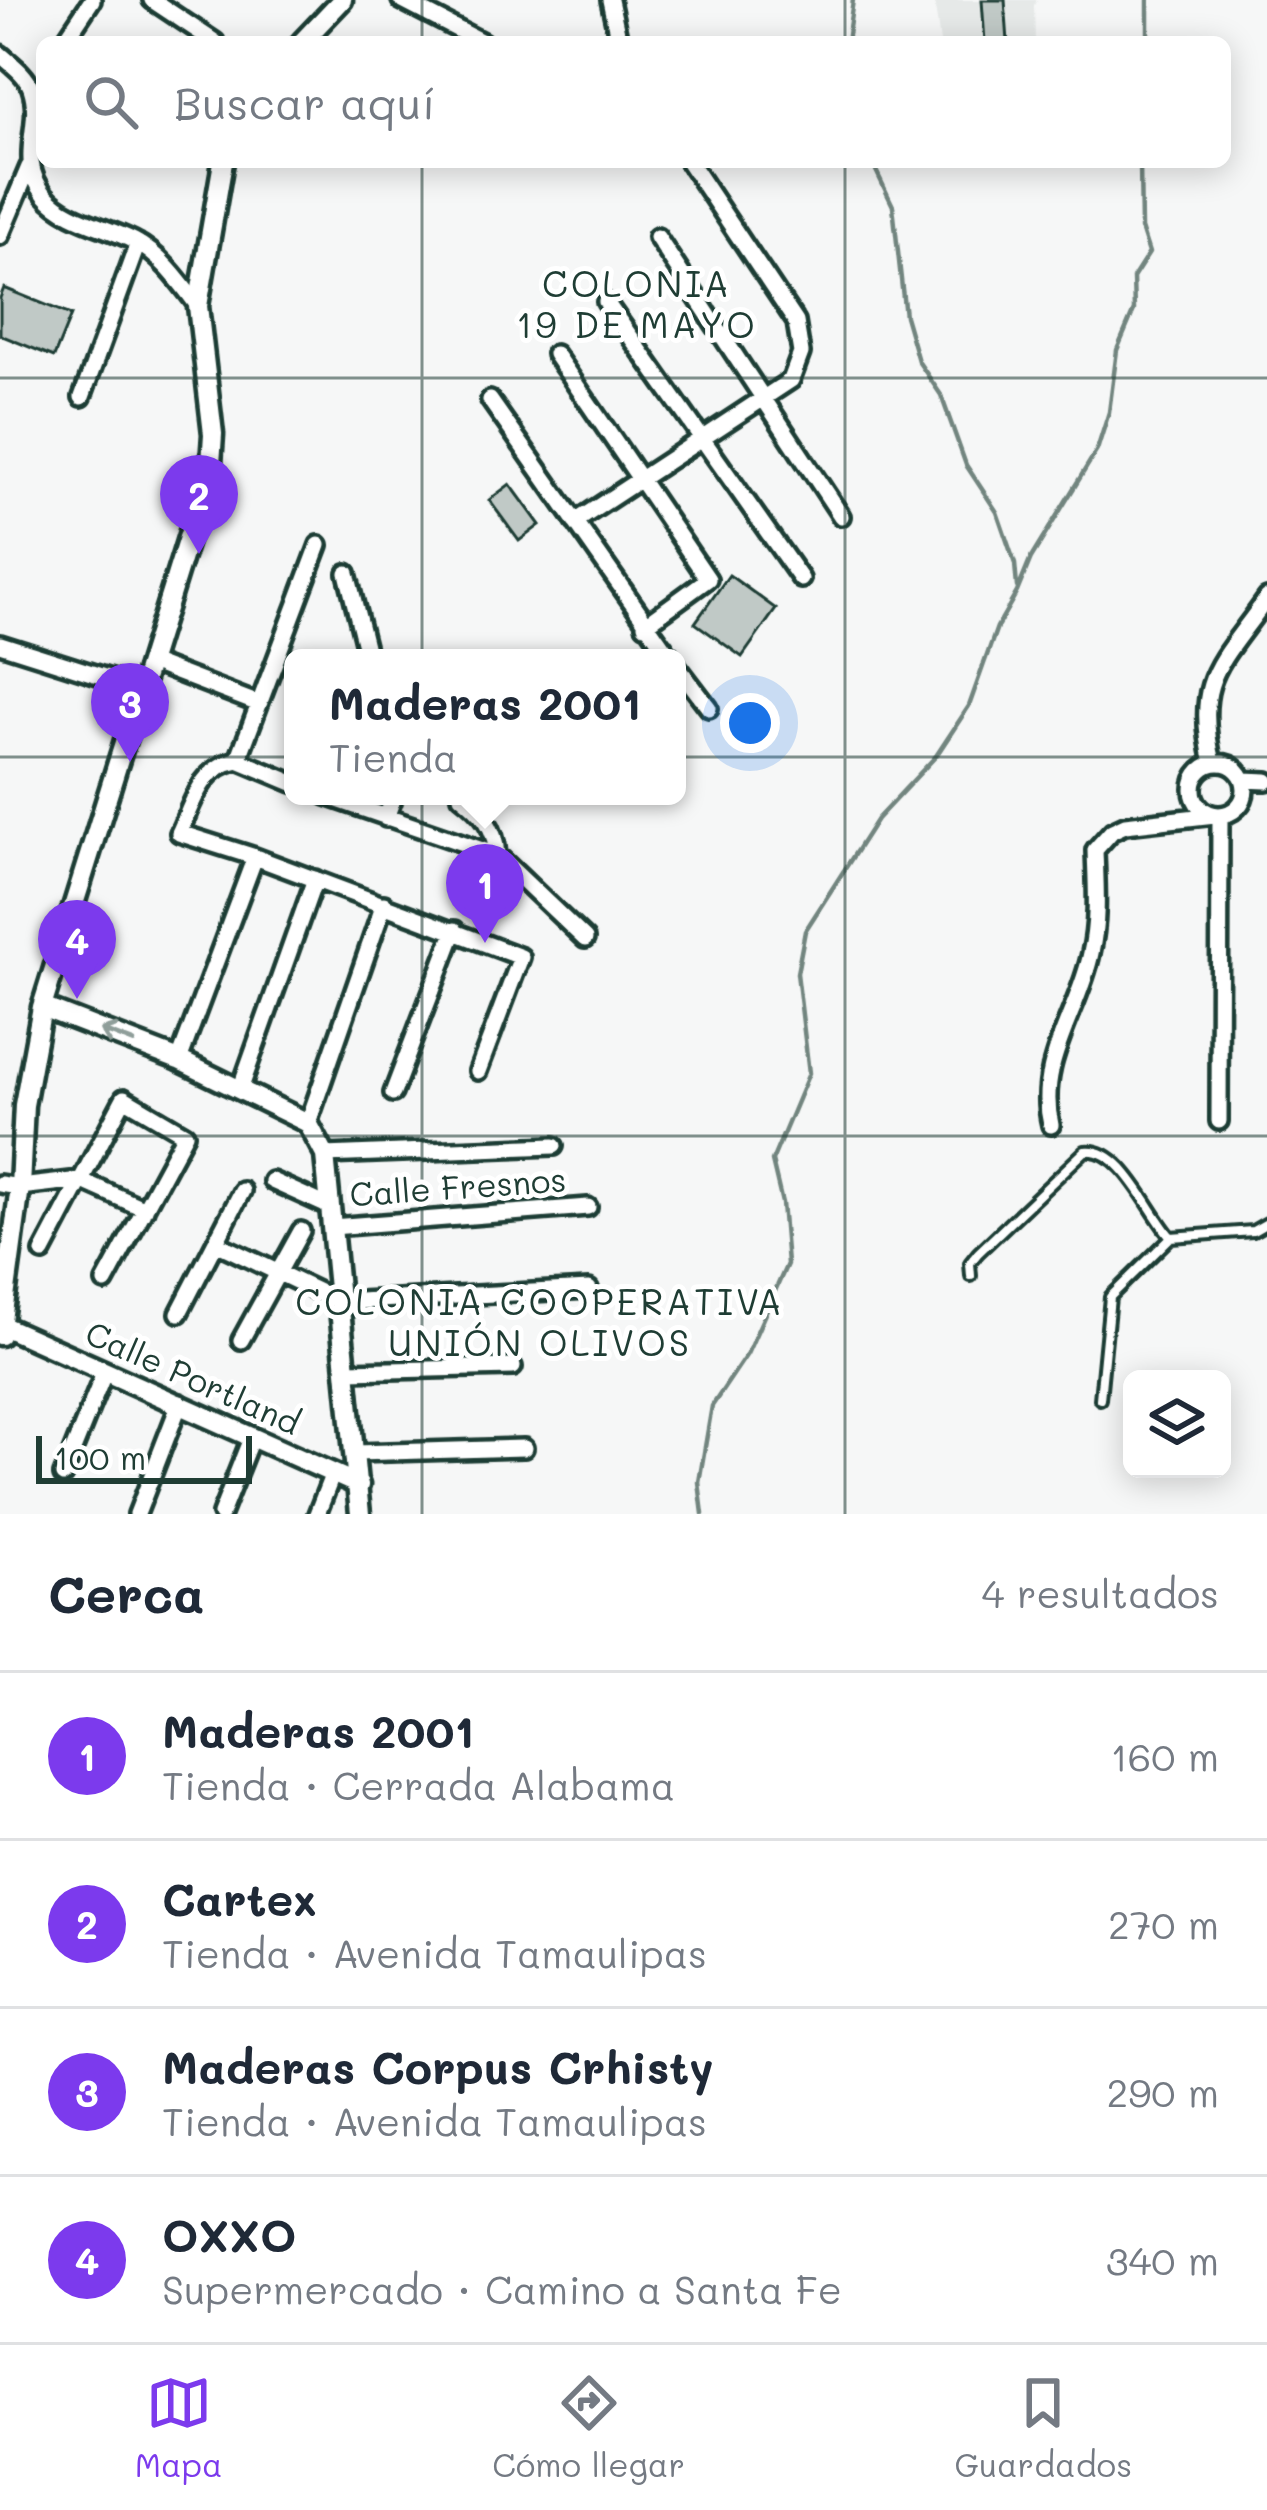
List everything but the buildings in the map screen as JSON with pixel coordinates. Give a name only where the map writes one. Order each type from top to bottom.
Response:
[{"type":"street","points":[[68,36],[92,0]]},
{"type":"street","points":[[152,0],[206,36]]},
{"type":"street","points":[[308,36],[342,0]]},
{"type":"street","points":[[401,0],[470,36]]},
{"type":"street","points":[[610,0],[618,36]]},
{"type":"street","points":[[0,55],[32,89]]},
{"type":"street","points":[[0,236],[29,167],[36,83]]},
{"type":"street","points":[[29,167],[41,191],[57,208],[138,243],[165,264],[198,305]]},
{"type":"street","points":[[1,1331],[10,1186],[42,1007],[211,464],[213,434],[198,305],[222,168]]},
{"type":"street","points":[[574,522],[791,380],[801,352],[796,322],[693,168]]},
{"type":"street","points":[[657,237],[841,516]]},
{"type":"street","points":[[82,397],[138,243]]},
{"type":"street","points":[[606,302],[801,578]]},
{"type":"street","points":[[555,354],[708,579],[645,625]]},
{"type":"street","points":[[490,400],[664,649]]},
{"type":"street","points":[[238,760],[319,545]]},
{"type":"street","points":[[347,573],[366,649]]},
{"type":"street","points":[[1213,763],[1204,725],[1210,682],[1267,598]]},
{"type":"street","points":[[0,644],[142,688]]},
{"type":"street","points":[[150,662],[259,704]]},
{"type":"street","points":[[686,677],[710,707]]},
{"type":"street","points":[[284,779],[238,760],[213,769],[202,782],[179,833],[521,957],[478,1071]]},
{"type":"street","points":[[1217,815],[1198,805],[1192,785],[1203,767],[1213,763],[1232,766],[1244,780],[1267,781]]},
{"type":"street","points":[[1051,1125],[1045,1088],[1091,955],[1097,916],[1096,850],[1102,838],[1125,825],[1217,815],[1241,803],[1244,780]]},
{"type":"street","points":[[351,805],[497,855],[585,939]]},
{"type":"street","points":[[386,818],[391,805]]},
{"type":"street","points":[[471,805],[487,819],[496,837],[497,855]]},
{"type":"street","points":[[1217,815],[1219,1121]]},
{"type":"street","points":[[179,1060],[255,857]]},
{"type":"street","points":[[239,1090],[315,879]]},
{"type":"street","points":[[308,1124],[384,904]]},
{"type":"street","points":[[393,1093],[455,930]]},
{"type":"street","points":[[42,1007],[179,1060],[308,1124],[325,1155],[360,1514]]},
{"type":"street","points":[[43,1252],[124,1098],[185,1134],[105,1282]]},
{"type":"street","points":[[325,1155],[554,1146]]},
{"type":"street","points":[[10,1186],[80,1180],[145,1209]]},
{"type":"street","points":[[272,1181],[331,1217]]},
{"type":"street","points":[[179,1313],[242,1191]]},
{"type":"street","name":"Calle Fresnos","points":[[331,1217],[588,1207]]},
{"type":"street","points":[[241,1340],[301,1231]]},
{"type":"street","points":[[216,1244],[340,1302],[589,1289]]},
{"type":"street","name":"Calle Portland","points":[[1,1331],[180,1403],[359,1485]]},
{"type":"street","points":[[348,1371],[513,1367]]},
{"type":"street","points":[[63,1474],[105,1371]]},
{"type":"street","points":[[137,1514],[180,1403]]},
{"type":"street","points":[[221,1514],[253,1436]]},
{"type":"street","points":[[356,1453],[524,1448]]},
{"type":"street","points":[[317,1514],[333,1473]]},
{"type":"lane","points":[[971,1276],[970,1263],[978,1253],[1085,1151],[1098,1150],[1116,1158],[1171,1237]]},
{"type":"lane","points":[[1100,1399],[1110,1297],[1171,1237],[1253,1232],[1267,1223]]},
{"type":"shaded area","points":[[934,0],[1037,0],[1035,36],[939,36]]},
{"type":"waterway","points":[[848,36],[853,0]]},
{"type":"waterway","points":[[1148,0],[1148,36]]},
{"type":"waterway","points":[[875,168],[893,206],[905,316],[918,361],[941,395],[966,465],[997,512],[1015,564],[1017,587]]},
{"type":"waterway","points":[[703,1514],[699,1482],[712,1406],[747,1354],[787,1264],[782,1203],[772,1161],[809,1073],[797,973],[805,931],[877,819],[936,756],[969,706],[997,627],[1031,558],[1097,450],[1109,412],[1117,350],[1134,310],[1133,278],[1149,253],[1141,228],[1140,168]]},
{"type":"place","name":"Cartex","points":[[199,554]]},
{"type":"place","name":"Maderas Corpus Crhisty","points":[[130,762]]},
{"type":"place","name":"Maderas 2001","points":[[485,943]]},
{"type":"place","name":"OXXO","points":[[77,999]]},
{"type":"district","name":"COLONIA 19 DE MAYO","points":[[637,304]]},
{"type":"district","name":"COLONIA COOPERATIVA UNIÓN OLIVOS","points":[[540,1322]]}]
